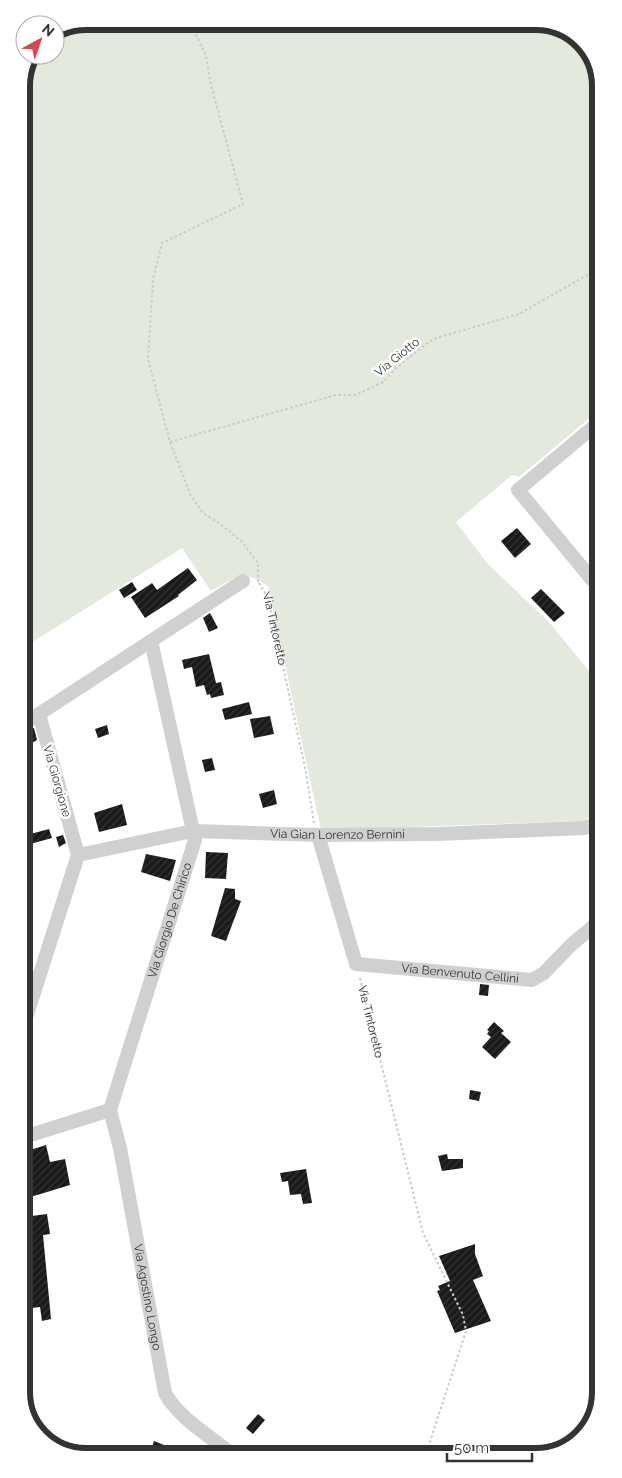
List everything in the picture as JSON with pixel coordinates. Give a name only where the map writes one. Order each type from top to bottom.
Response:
[{"type":"street","points":[[592,428],[518,490],[592,580]]},
{"type":"street","points":[[30,719],[244,581]]},
{"type":"street","name":"Via Giorgio De Chirico","points":[[110,1110],[195,840],[151,641]]},
{"type":"street","name":"Via Giorgione","points":[[38,714],[78,855]]},
{"type":"street","name":"Via Gian Lorenzo Bernini","points":[[78,855],[193,831],[318,835],[438,834],[574,828],[592,824]]},
{"type":"street","points":[[318,835],[356,964]]},
{"type":"street","points":[[30,1005],[78,855]]},
{"type":"street","name":"Via Benvenuto Cellini","points":[[356,964],[532,980],[544,973],[572,944],[592,928]]},
{"type":"street","points":[[30,1135],[110,1110]]},
{"type":"street","name":"Via Agostino Longo","points":[[110,1110],[120,1148],[165,1393],[170,1403],[224,1448]]},
{"type":"path","name":"Via Tintoretto","points":[[193,30],[206,55],[210,81],[243,204],[162,243],[153,278],[148,359],[170,442],[191,496],[203,513],[223,526],[242,542],[258,564],[258,582],[268,598],[305,767],[313,821],[318,835]]},
{"type":"path","name":"Via Giotto","points":[[170,442],[336,395],[356,395],[383,382],[397,367],[433,339],[519,314],[592,274]]},
{"type":"path","name":"Via Tintoretto","points":[[244,581],[258,582]]},
{"type":"path","name":"Via Tintoretto","points":[[356,964],[423,1233],[463,1315],[466,1331],[428,1448]]},
{"type":"shaded area","points":[[86,30],[539,30],[561,36],[576,46],[583,55],[592,79],[592,416],[519,477],[512,475],[456,522],[487,563],[549,622],[592,674],[592,727],[589,729],[592,732],[592,816],[582,821],[321,830],[268,586],[252,577],[245,576],[233,579],[211,591],[182,548],[30,644],[31,75],[34,65],[65,65],[65,34]]},
{"type":"building","points":[[517,528],[531,544],[515,558],[501,541]]},
{"type":"building","points":[[188,568],[197,580],[179,596],[145,618],[131,597],[152,583],[157,590]]},
{"type":"building","points":[[132,582],[137,590],[124,598],[119,590]]},
{"type":"building","points":[[541,589],[565,613],[554,622],[531,598]]},
{"type":"building","points":[[210,613],[218,628],[209,632],[203,618]]},
{"type":"building","points":[[209,654],[216,683],[221,682],[224,695],[211,698],[210,694],[207,695],[204,685],[196,687],[192,667],[184,669],[182,660]]},
{"type":"building","points":[[249,702],[252,714],[225,720],[222,709]]},
{"type":"building","points":[[270,716],[274,734],[254,738],[250,719]]},
{"type":"building","points":[[107,725],[109,734],[98,738],[95,729]]},
{"type":"building","points":[[34,728],[37,740],[30,744],[30,730]]},
{"type":"building","points":[[212,758],[215,770],[205,772],[202,760]]},
{"type":"building","points":[[274,790],[277,804],[263,808],[259,794]]},
{"type":"building","points":[[122,804],[127,825],[99,832],[94,813]]},
{"type":"building","points":[[49,829],[52,838],[30,844],[30,834]]},
{"type":"building","points":[[63,835],[66,843],[59,847],[56,837]]},
{"type":"building","points":[[206,852],[228,853],[226,879],[205,878]]},
{"type":"building","points":[[146,854],[176,860],[170,881],[141,872]]},
{"type":"building","points":[[225,888],[235,889],[235,899],[241,901],[226,941],[211,936]]},
{"type":"building","points":[[480,984],[489,985],[488,996],[479,995]]},
{"type":"building","points":[[494,1022],[504,1031],[501,1033],[511,1042],[495,1059],[482,1047],[491,1037],[487,1034],[489,1031],[487,1030]]},
{"type":"building","points":[[470,1090],[481,1092],[479,1101],[469,1099]]},
{"type":"building","points":[[46,1145],[50,1162],[65,1159],[70,1185],[30,1197],[30,1150]]},
{"type":"building","points":[[447,1154],[448,1159],[463,1159],[463,1168],[442,1171],[438,1156]]},
{"type":"building","points":[[306,1169],[312,1203],[303,1204],[301,1194],[290,1195],[288,1181],[282,1182],[280,1173]]},
{"type":"building","points":[[47,1214],[50,1234],[43,1235],[51,1319],[42,1321],[40,1307],[30,1308],[30,1216]]},
{"type":"building","points":[[475,1244],[475,1254],[483,1276],[473,1280],[491,1321],[455,1333],[437,1291],[440,1290],[438,1286],[450,1281],[439,1256]]},
{"type":"building","points":[[258,1414],[265,1420],[253,1434],[246,1428]]},
{"type":"building","points":[[154,1441],[164,1445],[163,1448],[152,1448]]}]
